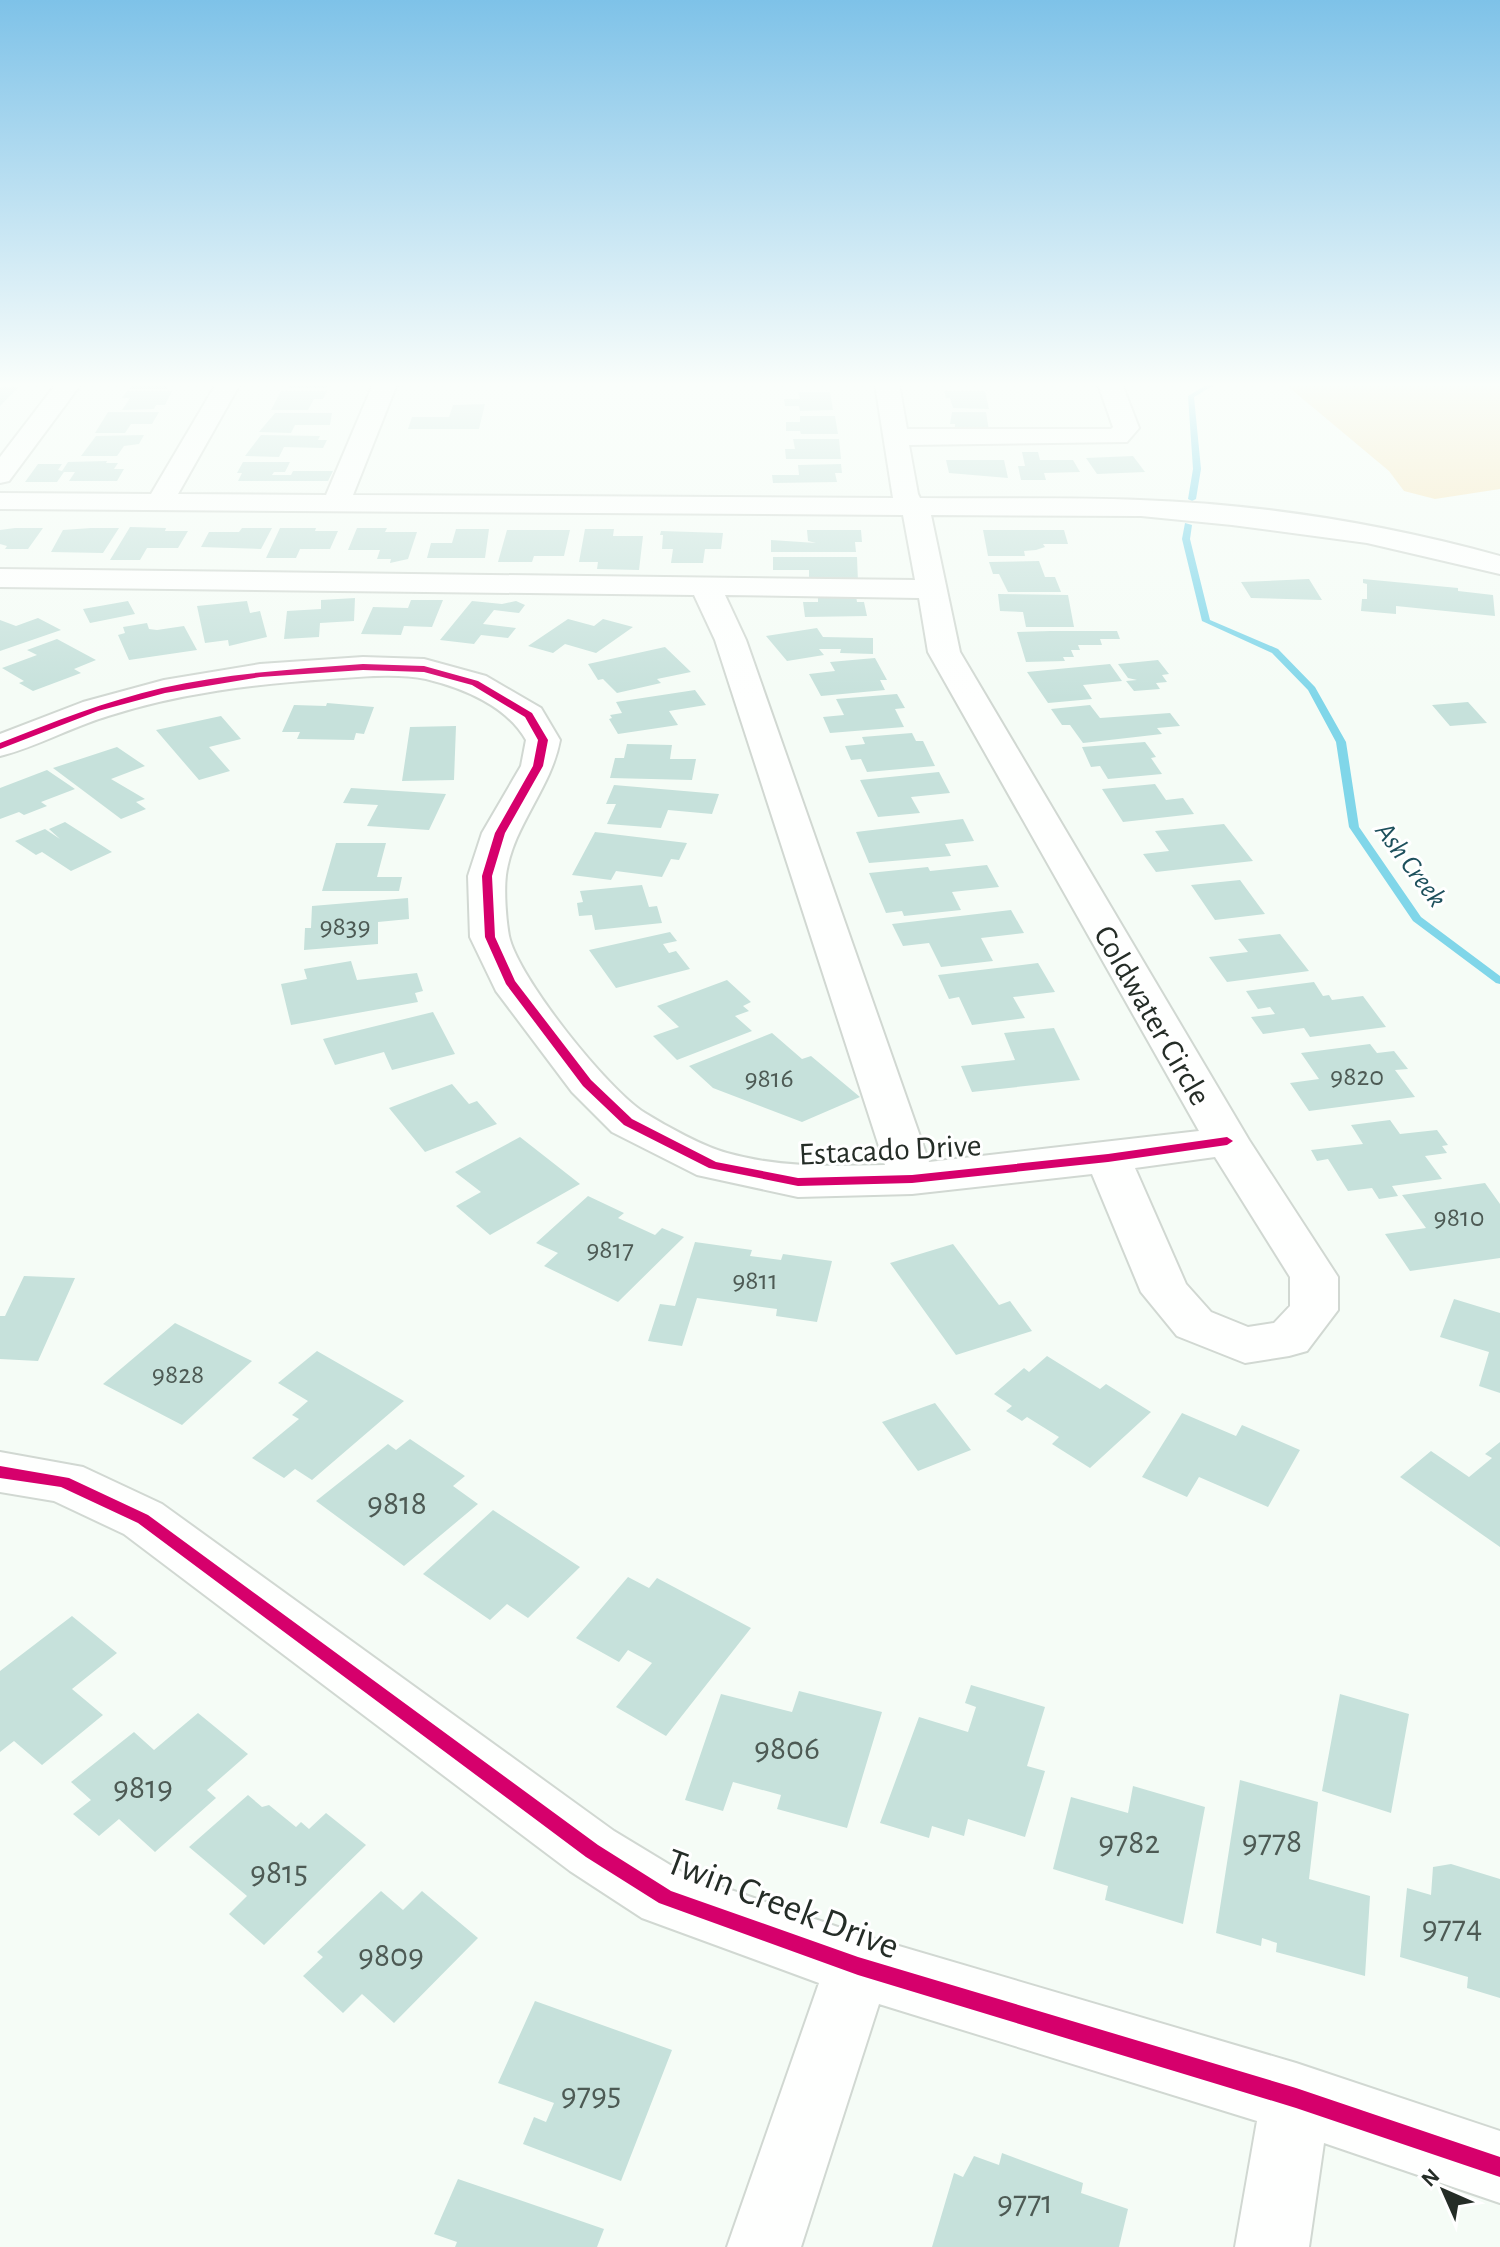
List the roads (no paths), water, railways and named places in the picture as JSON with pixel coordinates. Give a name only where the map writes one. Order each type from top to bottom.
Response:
[{"type":"street","points":[[160,502],[168,489]]},
{"type":"street","points":[[337,502],[342,489]]},
{"type":"street","name":"Coldwater Circle","points":[[903,489],[918,517],[944,652],[1227,1141],[1314,1277],[1314,1310],[1289,1338],[1245,1345],[1194,1324],[1165,1292],[1108,1158]]},
{"type":"street","points":[[0,501],[1141,508],[1370,533],[1500,565]]},
{"type":"street","points":[[0,578],[930,589]]},
{"type":"street","points":[[701,584],[712,596],[721,617],[768,749],[912,1179]]},
{"type":"street","name":"Estacado Drive","points":[[4,740],[95,709],[164,690],[260,674],[363,667],[424,669],[475,683],[529,715],[543,740],[538,766],[500,833],[487,876],[490,937],[510,982],[587,1083],[628,1122],[713,1165],[798,1182],[912,1179],[1108,1158],[1227,1141]]},
{"type":"street","name":"Twin Creek Drive","points":[[0,1472],[64,1482],[143,1519],[592,1851],[665,1897],[858,1966],[1296,2098],[1500,2167]]},
{"type":"street","points":[[764,2247],[858,1966]]},
{"type":"street","points":[[1272,2247],[1296,2098]]},
{"type":"waterway","name":"Ash Creek","points":[[1192,499],[1194,489]]},
{"type":"waterway","name":"Ash Creek","points":[[1188,525],[1186,539],[1206,621],[1275,651],[1312,689],[1341,742],[1354,827],[1417,919],[1500,981]]}]
